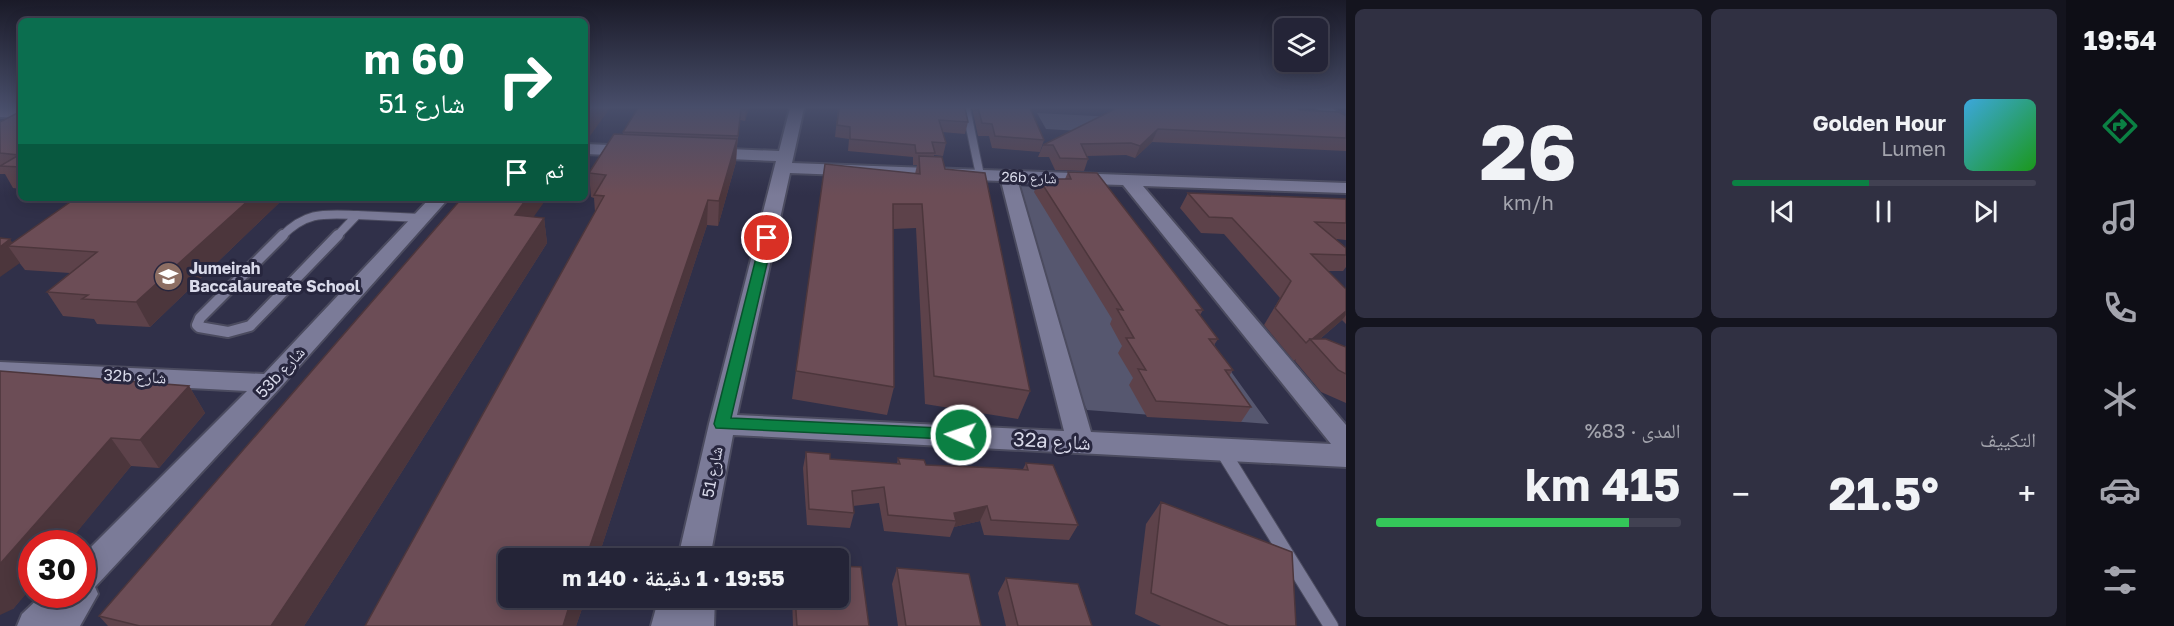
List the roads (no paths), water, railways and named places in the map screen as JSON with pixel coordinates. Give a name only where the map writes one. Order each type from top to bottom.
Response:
[{"type":"street","name":"شارع 51","points":[[697,548],[722,424],[791,137]]},
{"type":"street","points":[[588,149],[656,152]]},
{"type":"street","name":"26b شارع","points":[[692,153],[785,162],[980,175],[1341,191]]},
{"type":"street","points":[[1008,176],[1080,441]]},
{"type":"street","points":[[1128,180],[1346,444]]},
{"type":"street","name":"53b شارع","points":[[96,564],[270,383],[437,201]]},
{"type":"street","name":"32b شارع","points":[[0,370],[270,383]]},
{"type":"street","name":"32a شارع","points":[[722,424],[1346,456]]},
{"type":"street","name":"53b شارع","points":[[96,574],[118,543]]},
{"type":"street","points":[[34,626],[52,608]]},
{"type":"street","name":"53b شارع","points":[[60,626],[72,608]]},
{"type":"street","points":[[669,626],[673,608]]},
{"type":"street","points":[[697,626],[698,608]]},
{"type":"lane","points":[[972,137],[980,175]]},
{"type":"lane","points":[[357,215],[250,326],[236,331],[199,327],[197,321],[298,220],[316,214],[357,215],[421,218]]},
{"type":"lane","points":[[1221,449],[1331,626]]},
{"type":"place","name":"Jumeirah Baccalaureate School","points":[[168,277]]}]
